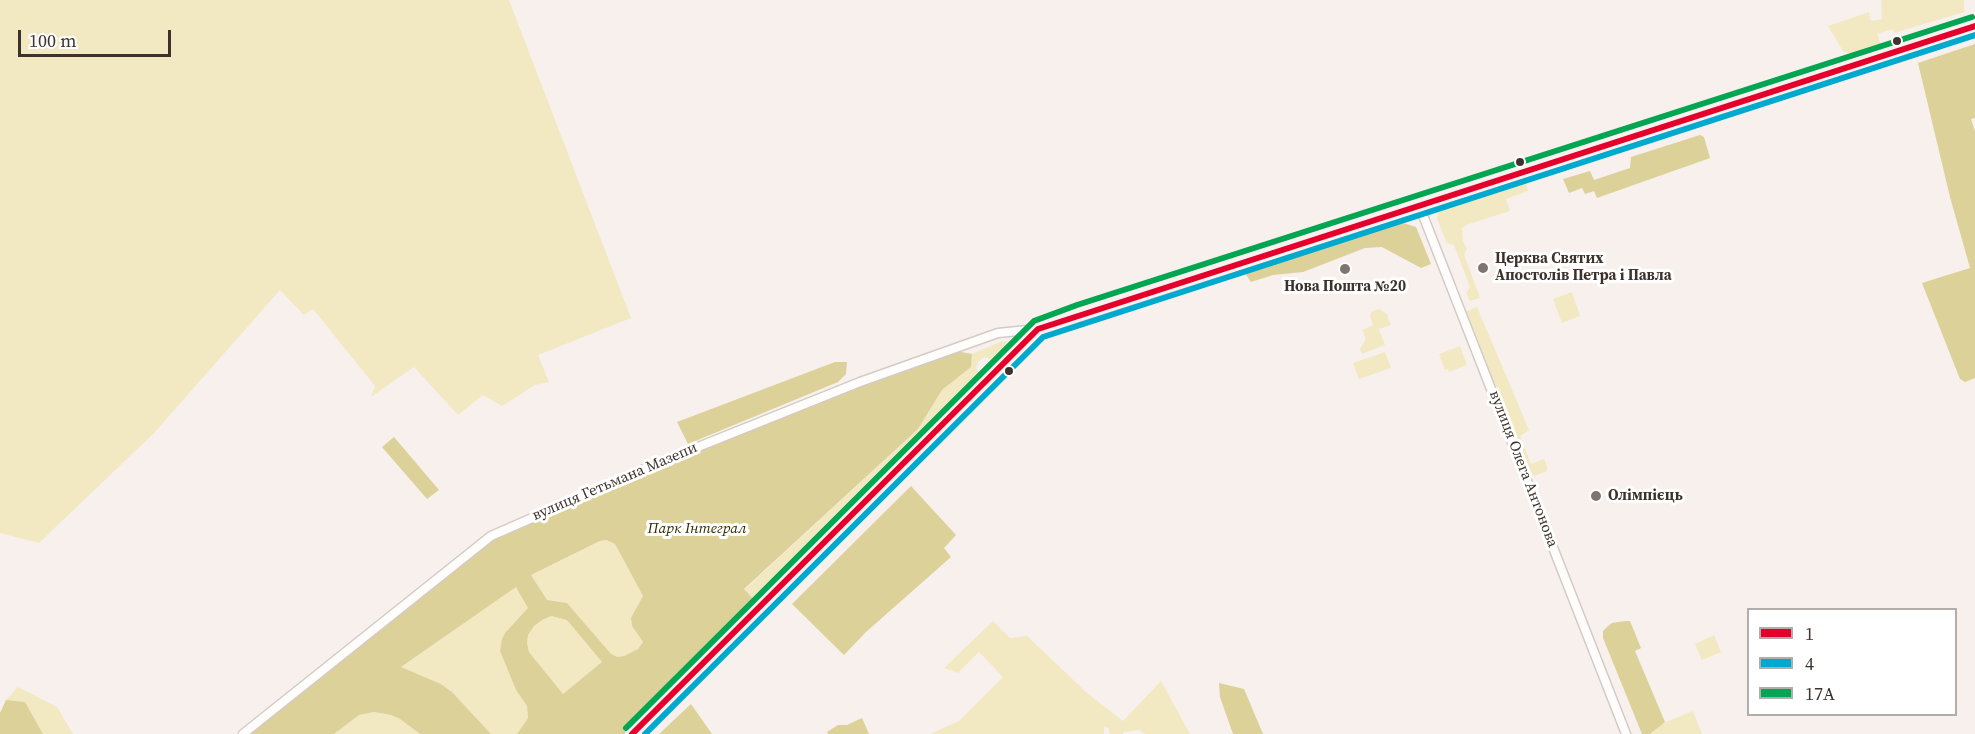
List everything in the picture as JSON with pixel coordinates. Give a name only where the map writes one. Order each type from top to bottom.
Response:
[{"type":"main road","name":"вулиця Гетьмана Мазепи","points":[[632,734],[1038,329],[1975,26]]},
{"type":"street","name":"вулиця Олега Антонова","points":[[1419,205],[1626,734]]},
{"type":"street","name":"вулиця Гетьмана Мазепи","points":[[243,734],[491,536],[653,465],[860,382],[998,333],[1038,329]]},
{"type":"shaded area","points":[[0,0],[509,0],[631,318],[538,355],[549,382],[535,385],[502,406],[483,395],[458,415],[414,367],[371,397],[375,386],[313,309],[304,315],[280,290],[154,433],[39,543],[0,533]]},
{"type":"shaded area","points":[[1881,0],[1964,0],[1964,12],[1894,33],[1893,29],[1877,34],[1881,45],[1851,54],[1843,51],[1828,26],[1869,12],[1872,21],[1882,19]]},
{"type":"shaded area","points":[[1525,180],[1528,191],[1506,199],[1510,211],[1462,228],[1463,241],[1467,249],[1464,254],[1480,298],[1470,301],[1466,293],[1470,287],[1454,245],[1447,243],[1437,219],[1438,211],[1441,207]]},
{"type":"shaded area","points":[[1572,292],[1580,316],[1562,323],[1553,299]]},
{"type":"shaded area","points":[[1477,307],[1529,430],[1520,436],[1531,464],[1544,459],[1547,467],[1547,471],[1534,476],[1526,470],[1464,312]]},
{"type":"shaded area","points":[[1379,309],[1387,314],[1391,325],[1379,329],[1385,345],[1362,354],[1360,349],[1366,339],[1362,330],[1373,325],[1371,312]]},
{"type":"shaded area","points":[[1002,341],[1009,345],[991,359],[984,357],[978,362],[976,369],[981,373],[756,602],[744,590],[918,429],[942,390],[971,367],[972,354]]},
{"type":"shaded area","points":[[1460,346],[1467,365],[1449,372],[1448,369],[1445,370],[1439,354]]},
{"type":"shaded area","points":[[1385,352],[1391,368],[1359,379],[1353,363]]},
{"type":"shaded area","points":[[606,540],[615,544],[643,596],[632,626],[643,642],[638,649],[617,657],[610,654],[567,603],[547,600],[531,575]]},
{"type":"shaded area","points":[[517,586],[529,608],[505,633],[500,651],[516,690],[527,706],[528,718],[517,734],[491,734],[452,692],[441,684],[401,667]]},
{"type":"shaded area","points":[[551,616],[567,620],[603,662],[563,694],[529,652],[527,643],[528,635],[534,626],[542,619]]},
{"type":"shaded area","points":[[993,621],[1010,638],[1027,636],[1087,693],[1123,721],[1161,681],[1190,734],[1145,734],[1139,730],[1110,734],[1108,728],[1104,727],[1104,734],[930,734],[959,721],[1003,677],[979,652],[958,673],[944,668]]},
{"type":"shaded area","points":[[1714,635],[1721,652],[1702,660],[1695,644]]},
{"type":"shaded area","points":[[18,687],[57,707],[73,734],[43,734],[25,702],[6,700]]},
{"type":"shaded area","points":[[1693,711],[1702,734],[1650,734],[1661,724]]},
{"type":"shaded area","points":[[374,712],[400,719],[420,734],[334,734],[359,715]]},
{"type":"green space","points":[[1975,44],[1975,118],[1971,119],[1975,131],[1975,378],[1965,382],[1960,379],[1922,283],[1970,268],[1950,197],[1918,63]]},
{"type":"green space","points":[[1700,135],[1704,137],[1710,158],[1597,198],[1594,191],[1585,194],[1582,188],[1569,193],[1563,179],[1590,171],[1594,180],[1630,168],[1631,157]]},
{"type":"green space","points":[[1403,223],[1416,227],[1431,264],[1421,268],[1382,247],[1365,248],[1303,272],[1273,275],[1251,282],[1245,273],[1367,232]]},
{"type":"green space","name":"Парк Інтеграл","points":[[950,350],[972,354],[971,367],[942,390],[918,429],[744,589],[756,602],[624,734],[517,734],[528,718],[527,706],[516,690],[500,651],[505,633],[528,608],[516,587],[401,667],[441,684],[452,692],[491,734],[420,734],[400,719],[374,712],[359,715],[334,734],[243,734],[491,536],[676,455]],"holes":[[[606,540],[615,544],[643,596],[631,618],[632,626],[643,642],[638,649],[617,657],[611,654],[567,603],[547,600],[531,575]],[[551,616],[567,620],[602,662],[563,694],[529,652],[527,643],[528,635],[534,626]]]},
{"type":"green space","points":[[835,362],[847,362],[846,374],[838,382],[688,444],[677,422]]},
{"type":"green space","points":[[394,437],[439,490],[427,499],[382,447]]},
{"type":"green space","points":[[911,486],[956,535],[944,548],[951,557],[866,632],[844,655],[792,604]]},
{"type":"green space","points":[[1630,621],[1641,648],[1635,651],[1665,722],[1650,734],[1642,734],[1603,638],[1603,631],[1608,626]]},
{"type":"green space","points":[[1219,683],[1244,689],[1263,734],[1233,734],[1220,697]]},
{"type":"green space","points":[[6,700],[25,702],[43,734],[0,734],[0,713]]},
{"type":"green space","points":[[691,704],[712,734],[659,734]]},
{"type":"green space","points":[[862,718],[869,734],[828,734],[827,732],[838,725],[847,725]]},
{"type":"transit line","name":"17А","points":[[626,728],[1034,321],[1077,305],[1972,17]]},
{"type":"transit line","name":"1","points":[[632,734],[1038,329],[1975,26]]},
{"type":"transit line","name":"4","points":[[645,734],[1043,337],[1975,35]]},
{"type":"place","name":"Церква Святих Апостолів Петра і Павла","points":[[1483,268]]},
{"type":"place","name":"Нова Пошта №20","points":[[1345,269]]},
{"type":"place","name":"Олімпієць","points":[[1596,496]]}]
